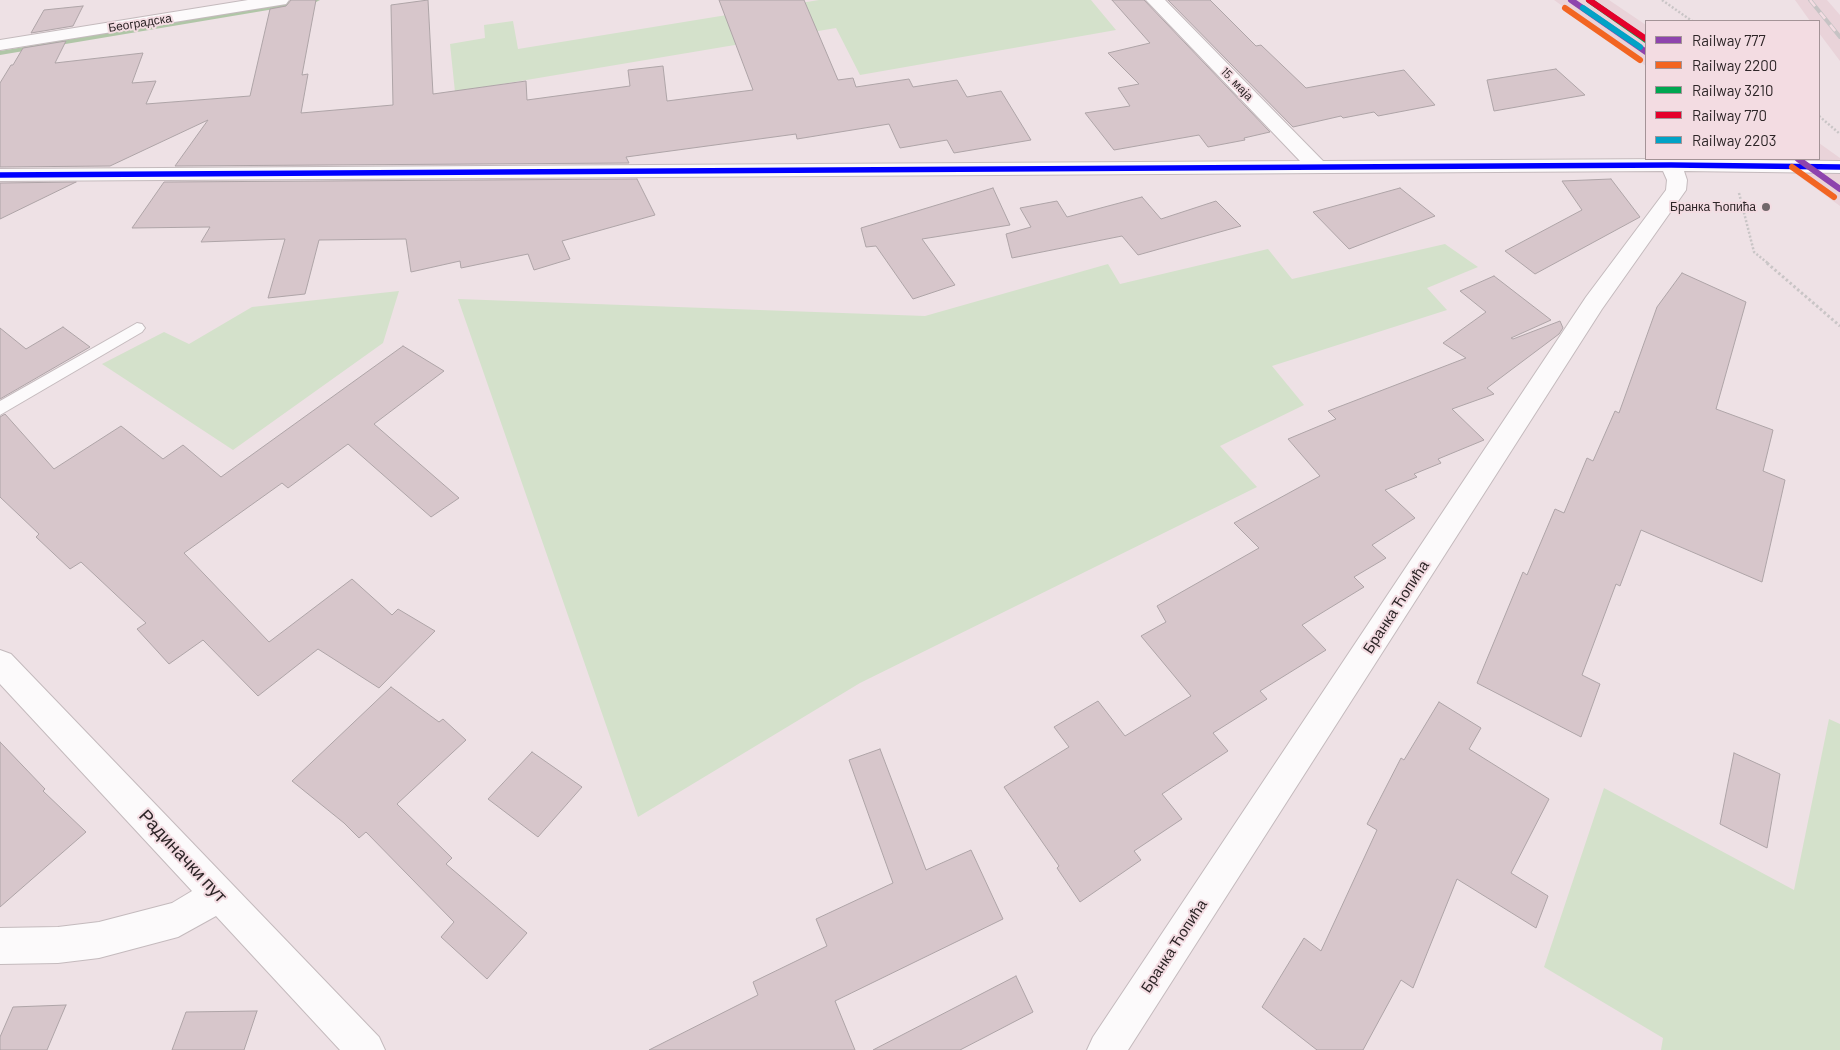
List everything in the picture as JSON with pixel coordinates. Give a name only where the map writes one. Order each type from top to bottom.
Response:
[{"type":"street","name":"Београдска","points":[[0,45],[280,0]]},
{"type":"street","name":"15. маја","points":[[1155,0],[1318,168]]},
{"type":"street","points":[[0,175],[1671,165],[1830,166]]},
{"type":"street","name":"Бранка Ћопића","points":[[1106,1050],[1594,303],[1676,190],[1678,180],[1671,165]]},
{"type":"street","name":"Радиначки пут","points":[[0,663],[366,1050]]},
{"type":"street","points":[[0,946],[58,945],[99,940],[178,920],[219,895]]},
{"type":"lane","points":[[0,409],[137,328]]},
{"type":"path","points":[[1662,0],[1691,20]]},
{"type":"path","points":[[1820,117],[1840,134]]},
{"type":"path","points":[[1738,188],[1754,252],[1840,326]]},
{"type":"shaded area","points":[[1554,0],[1609,0],[1645,24],[1645,65]]},
{"type":"shaded area","points":[[1795,0],[1827,0],[1840,15],[1840,61],[1820,34],[1820,20],[1809,20]]},
{"type":"shaded area","points":[[1820,144],[1840,158],[1840,206],[1776,160],[1820,160]]},
{"type":"green space","points":[[819,0],[1091,0],[1116,30],[860,75],[836,28],[455,92],[450,44],[485,38],[484,25],[513,21],[518,49]]},
{"type":"green space","points":[[1445,244],[1478,267],[1427,288],[1447,310],[1272,366],[1304,405],[1220,446],[1257,487],[860,683],[638,817],[458,299],[925,316],[1108,264],[1120,284],[1268,249],[1292,279]]},
{"type":"green space","points":[[399,291],[383,343],[233,450],[102,364],[164,332],[189,344],[252,307]]},
{"type":"green space","points":[[1829,719],[1840,724],[1840,1050],[1661,1050],[1663,1038],[1544,967],[1604,788],[1794,890]]},
{"type":"building","points":[[291,0],[316,0],[302,75],[308,74],[301,113],[393,105],[391,5],[428,0],[433,94],[526,81],[527,100],[630,86],[628,70],[663,66],[667,101],[753,90],[719,0],[804,0],[838,80],[853,78],[856,87],[909,79],[913,87],[957,80],[967,97],[1001,91],[1031,140],[954,153],[947,140],[900,148],[889,124],[797,139],[796,134],[626,157],[629,163],[175,166],[208,120],[110,166],[0,167],[0,83],[23,48],[66,41],[55,63],[143,53],[132,83],[156,81],[146,104],[250,96],[270,9],[286,6]]},
{"type":"building","points":[[1112,0],[1144,0],[1270,132],[1244,138],[1245,140],[1208,147],[1199,135],[1114,150],[1085,113],[1130,106],[1118,88],[1139,84],[1108,53],[1150,43]]},
{"type":"building","points":[[1168,0],[1210,0],[1256,46],[1261,45],[1306,88],[1404,70],[1435,105],[1378,116],[1374,112],[1343,118],[1341,116],[1293,127]]},
{"type":"building","points":[[83,6],[73,26],[31,33],[44,10]]},
{"type":"building","points":[[1556,69],[1585,95],[1494,111],[1487,80]]},
{"type":"building","points":[[637,179],[655,215],[562,241],[570,259],[534,270],[528,254],[461,268],[460,261],[411,272],[406,239],[319,240],[305,294],[268,298],[285,239],[201,242],[210,227],[132,228],[164,182]]},
{"type":"building","points":[[1611,179],[1640,217],[1535,274],[1505,251],[1582,210],[1562,181]]},
{"type":"building","points":[[76,182],[0,219],[0,183]]},
{"type":"building","points":[[993,188],[1010,225],[922,239],[955,285],[913,299],[876,246],[866,247],[861,228]]},
{"type":"building","points":[[1400,188],[1435,216],[1349,249],[1313,212]]},
{"type":"building","points":[[1142,197],[1161,219],[1216,201],[1241,226],[1138,255],[1122,236],[1012,258],[1006,234],[1031,227],[1020,208],[1057,201],[1067,217]]},
{"type":"building","points":[[1682,273],[1746,302],[1716,409],[1773,430],[1763,471],[1785,480],[1762,582],[1641,530],[1620,586],[1616,584],[1582,675],[1600,684],[1581,737],[1477,683],[1523,572],[1527,575],[1555,509],[1564,513],[1587,458],[1593,461],[1615,411],[1619,413],[1657,307]]},
{"type":"building","points":[[1494,276],[1551,320],[1511,338],[1513,339],[1560,321],[1563,328],[1559,334],[1487,388],[1494,394],[1452,409],[1484,440],[1438,459],[1441,463],[1414,474],[1417,477],[1385,490],[1415,518],[1372,545],[1386,558],[1354,577],[1364,587],[1302,625],[1326,650],[1260,691],[1267,699],[1213,733],[1228,751],[1162,794],[1182,819],[1134,851],[1141,860],[1080,902],[1057,868],[1059,866],[1004,787],[1069,747],[1054,727],[1098,701],[1125,736],[1191,696],[1141,636],[1166,622],[1157,606],[1259,548],[1234,523],[1320,476],[1288,439],[1336,419],[1328,411],[1466,358],[1443,343],[1486,312],[1460,291]]},
{"type":"building","points":[[63,327],[90,347],[0,399],[0,328],[26,349]]},
{"type":"building","points":[[403,346],[444,371],[374,424],[459,498],[431,517],[348,444],[288,488],[282,483],[184,553],[269,642],[352,579],[392,615],[398,609],[435,631],[379,688],[318,649],[258,696],[203,640],[169,664],[137,629],[146,623],[81,562],[70,569],[36,537],[39,534],[0,497],[0,417],[5,414],[54,469],[121,426],[163,459],[183,445],[221,477]]},
{"type":"building","points":[[391,687],[439,722],[443,719],[466,740],[397,804],[452,858],[446,864],[527,933],[487,979],[441,937],[454,922],[366,832],[359,838],[344,823],[292,781]]},
{"type":"building","points":[[1439,702],[1481,728],[1469,749],[1549,799],[1511,873],[1548,896],[1536,928],[1457,879],[1413,988],[1401,980],[1363,1050],[1317,1050],[1262,1007],[1304,938],[1321,951],[1377,830],[1367,824],[1401,758],[1404,760]]},
{"type":"building","points":[[0,742],[45,789],[43,791],[86,832],[0,907]]},
{"type":"building","points":[[880,749],[926,870],[971,850],[1003,919],[835,1001],[855,1050],[649,1050],[758,995],[753,982],[827,946],[816,919],[893,883],[849,760]]},
{"type":"building","points":[[532,752],[582,787],[538,837],[488,799]]},
{"type":"building","points":[[1734,753],[1780,774],[1767,848],[1720,824]]},
{"type":"building","points":[[1016,976],[1033,1012],[960,1050],[873,1050]]},
{"type":"building","points":[[66,1005],[47,1050],[0,1050],[0,1037],[13,1007]]},
{"type":"building","points":[[257,1011],[244,1050],[172,1050],[186,1012]]},
{"type":"waterway","points":[[0,53],[316,0]]},
{"type":"railway","points":[[1810,0],[1840,37]]},
{"type":"rail line","name":"777","points":[[1571,0],[1645,51]]},
{"type":"rail line","name":"3210","points":[[1589,0],[1645,39]]},
{"type":"rail line","name":"770","points":[[1589,0],[1645,38]]},
{"type":"rail line","name":"2200","points":[[1565,8],[1640,60]]},
{"type":"rail line","name":"2203","points":[[1583,8],[1640,47]]},
{"type":"rail line","name":"777","points":[[1799,160],[1840,189]]},
{"type":"rail line","name":"2200","points":[[1792,167],[1834,197]]},
{"type":"transit line","points":[[0,175],[1671,165],[1840,167]]},
{"type":"place","name":"Бранка Ћопића","points":[[1766,207]]}]
